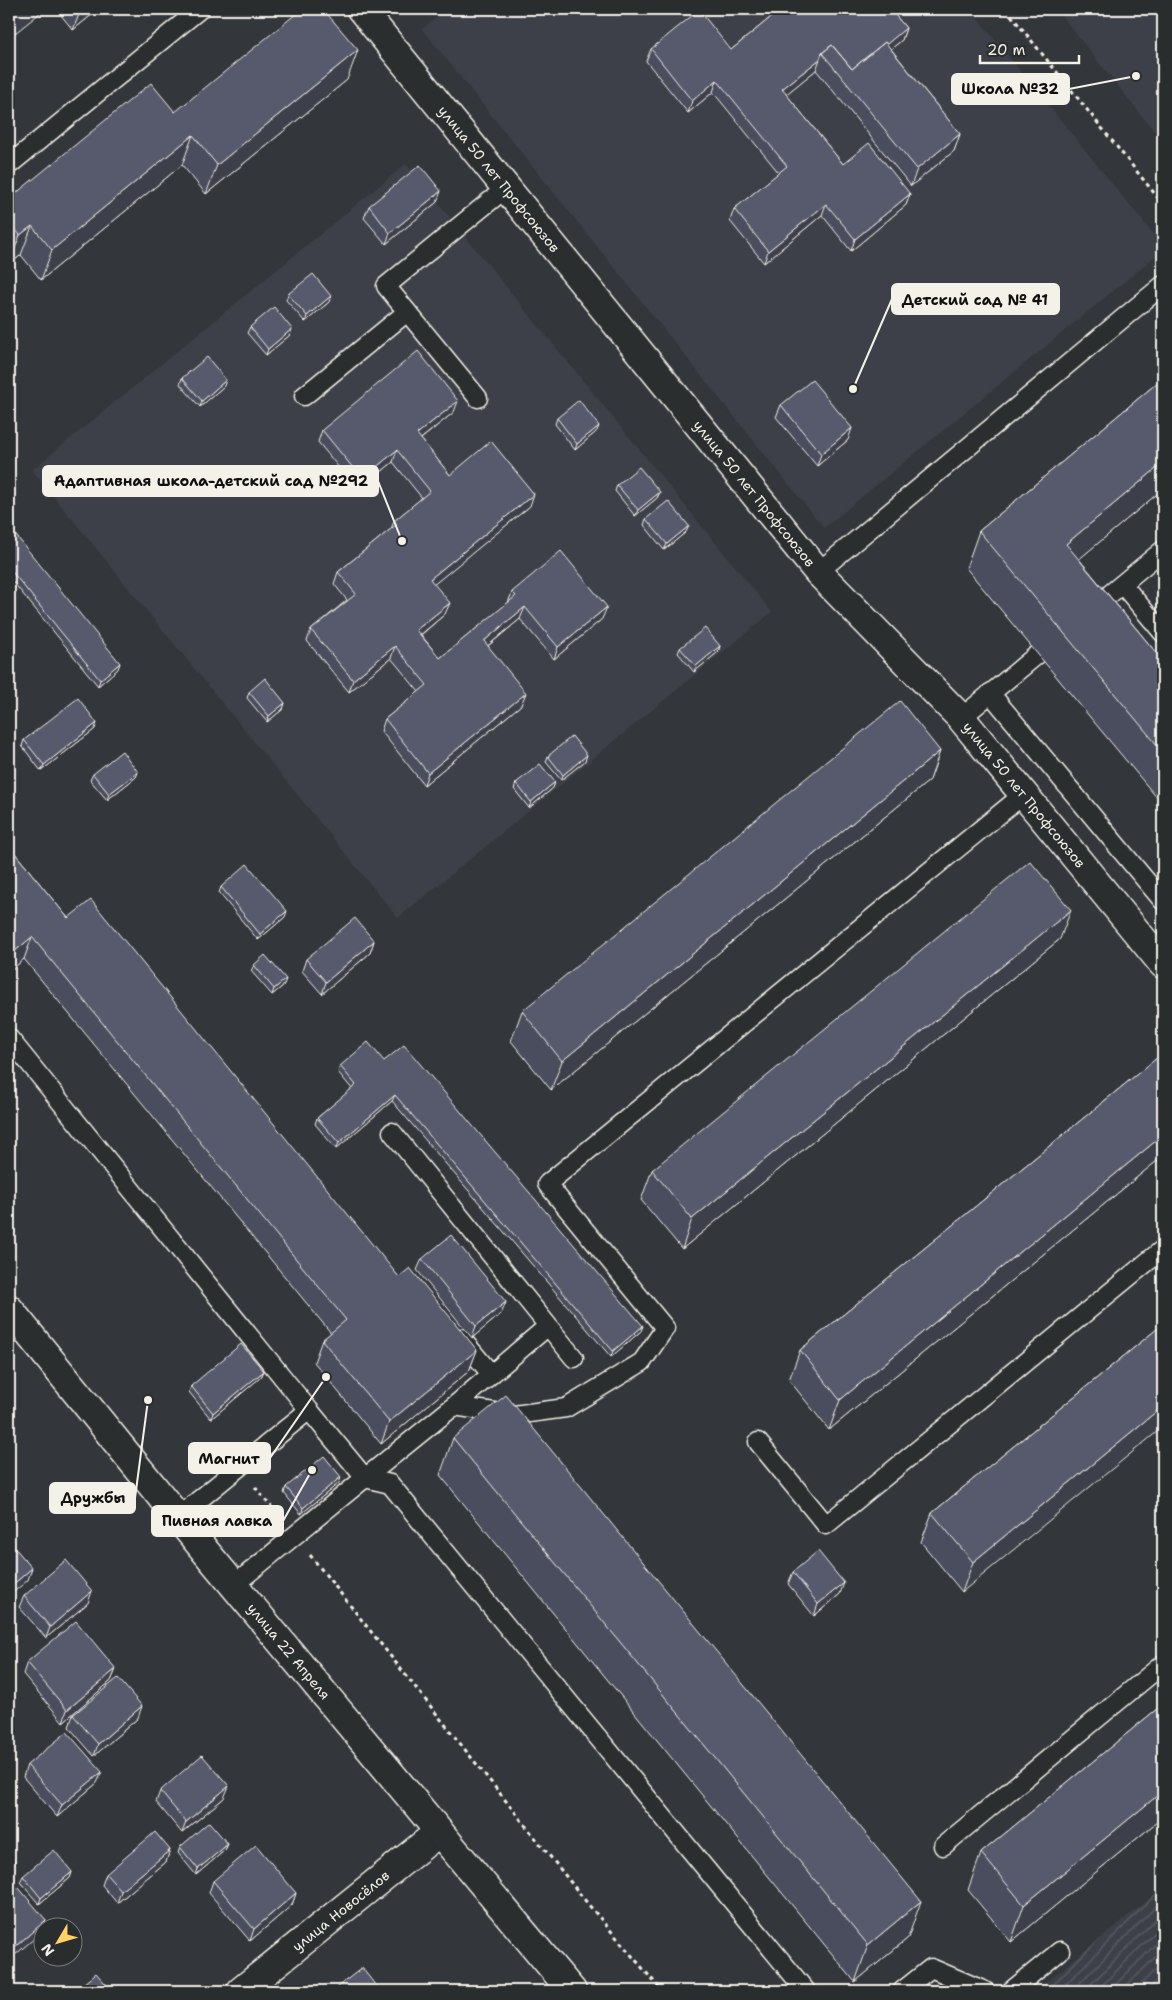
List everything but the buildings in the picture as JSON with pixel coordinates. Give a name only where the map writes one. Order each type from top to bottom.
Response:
[{"type":"street","name":"улица 50 лет Профсоюзов","points":[[361,9],[818,572],[961,718],[1163,964]]},
{"type":"street","name":"улица 22 Апреля","points":[[9,1309],[234,1585],[572,1991]]},
{"type":"street","name":"улица Новосёлов","points":[[242,1991],[439,1832]]},
{"type":"lane","points":[[9,164],[200,9]]},
{"type":"lane","points":[[478,398],[386,286],[506,188]]},
{"type":"lane","points":[[818,572],[1163,285]]},
{"type":"lane","points":[[304,396],[407,312]]},
{"type":"lane","points":[[1082,617],[1163,550]]},
{"type":"lane","points":[[1122,584],[1163,633]]},
{"type":"lane","points":[[961,718],[1038,654]]},
{"type":"lane","points":[[990,694],[1163,901]]},
{"type":"lane","points":[[454,1406],[514,1416],[566,1408],[642,1362],[665,1328],[547,1184],[1024,794]]},
{"type":"lane","points":[[9,1038],[364,1478],[390,1484],[806,1991]]},
{"type":"lane","points":[[392,1132],[574,1358]]},
{"type":"lane","points":[[758,1442],[826,1525],[1163,1248]]},
{"type":"lane","points":[[449,1324],[491,1374]]},
{"type":"lane","points":[[234,1585],[454,1406],[548,1326]]},
{"type":"lane","points":[[178,1517],[309,1410]]},
{"type":"lane","points":[[943,1846],[1163,1664]]},
{"type":"lane","points":[[1011,1991],[1060,1951]]},
{"type":"lane","points":[[902,1991],[931,1968],[985,1991]]},
{"type":"path","points":[[1006,9],[1163,204]]},
{"type":"path","points":[[239,1467],[588,1904],[662,1991]]},
{"type":"shaded area","points":[[447,9],[970,9],[1163,246],[1163,250],[824,528],[422,29]]},
{"type":"shaded area","points":[[1056,9],[1163,9],[1163,142]]},
{"type":"shaded area","points":[[406,164],[772,612],[398,918],[32,470]]},
{"type":"shaded area","points":[[1163,1888],[1163,1991],[1035,1991]]},
{"type":"place","name":"Школа №32","points":[[1136,76]]},
{"type":"place","name":"Детский сад № 41","points":[[853,389]]},
{"type":"place","name":"Адаптивная школа-детский сад №292","points":[[402,541]]},
{"type":"place","name":"Магнит","points":[[326,1377]]},
{"type":"place","name":"Дружбы","points":[[148,1400]]},
{"type":"place","name":"Пивная лавка","points":[[312,1470]]}]
